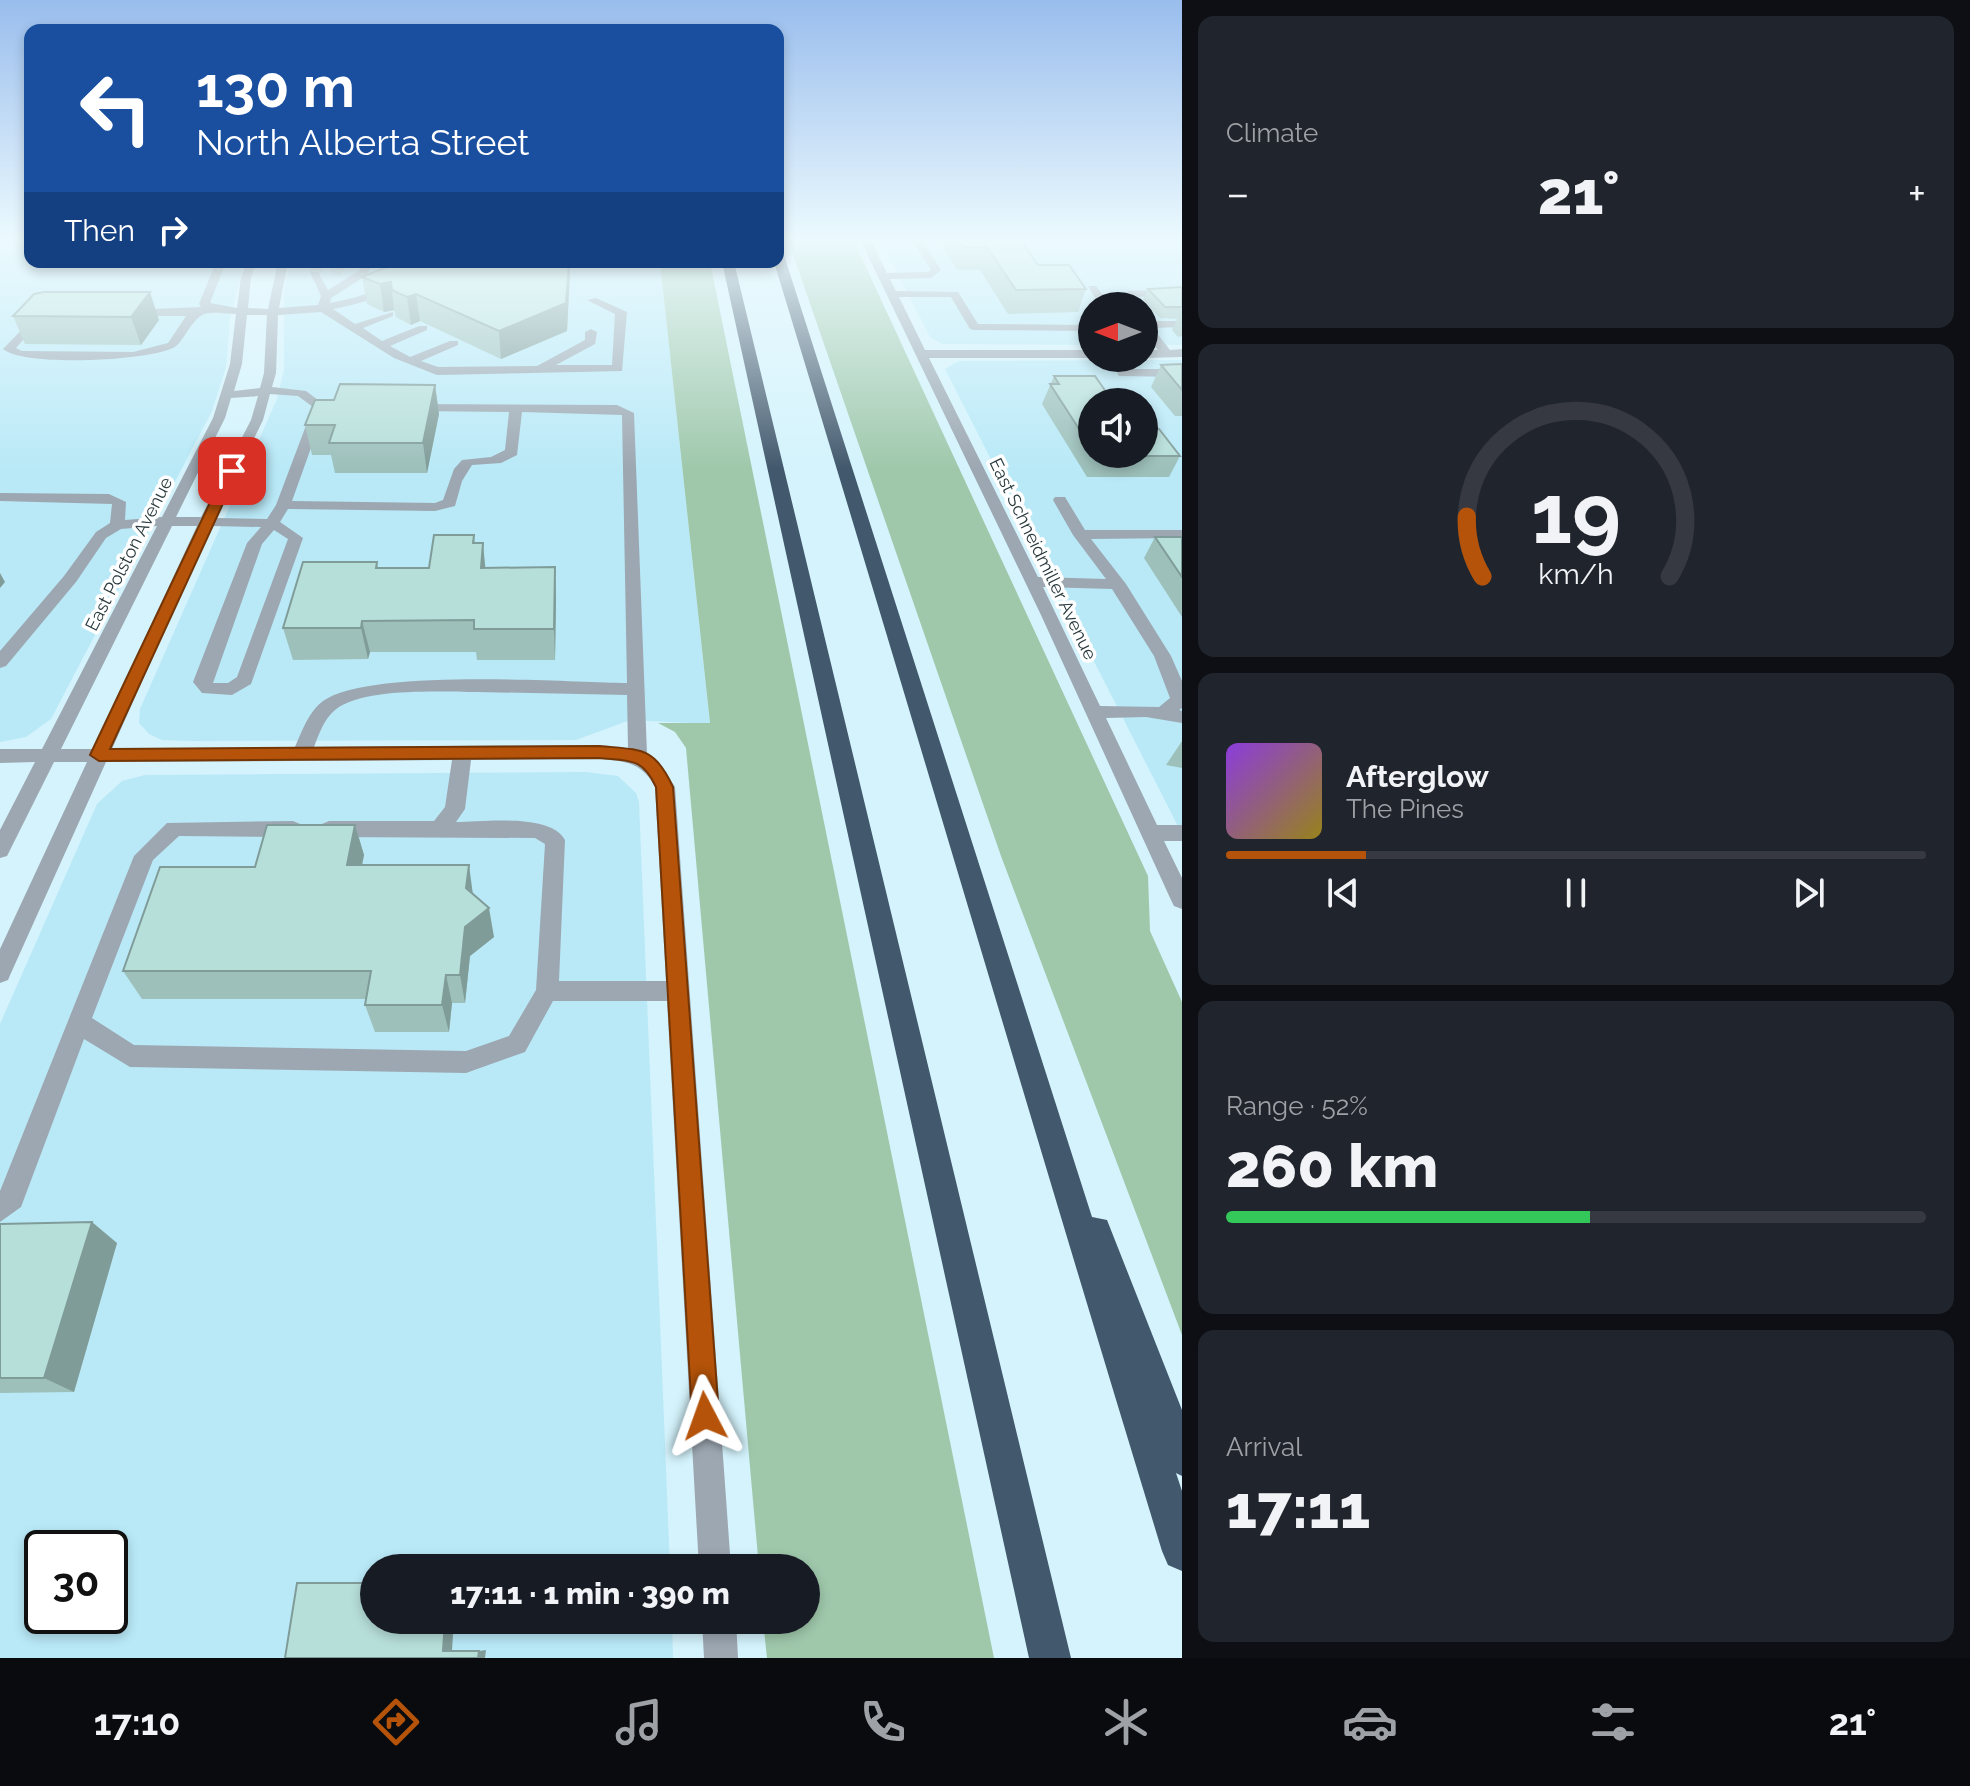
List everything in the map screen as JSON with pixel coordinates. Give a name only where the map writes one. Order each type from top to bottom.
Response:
[{"type":"highway","points":[[740,314],[1050,1658]]},
{"type":"highway","points":[[797,314],[911,677],[1000,978],[1182,1551]]},
{"type":"highway","points":[[1000,978],[1182,1457]]},
{"type":"street","points":[[46,315],[37,317],[9,349],[20,355],[134,356],[172,345],[193,314]]},
{"type":"street","name":"East Polston Avenue","points":[[0,850],[168,522],[229,395],[241,314]]},
{"type":"street","points":[[0,973],[206,522],[257,420],[266,393],[273,314]]},
{"type":"street","points":[[340,314],[354,328],[381,345],[437,371],[618,368],[621,314]]},
{"type":"street","points":[[354,328],[388,314]]},
{"type":"street","name":"East Schneidmiller Avenue","points":[[902,314],[1033,582],[1182,900]]},
{"type":"street","points":[[966,314],[974,327],[1078,328]]},
{"type":"street","points":[[1158,321],[1182,324]]},
{"type":"street","points":[[381,345],[423,328]]},
{"type":"street","points":[[537,371],[591,342],[591,332]]},
{"type":"street","points":[[1158,342],[1167,354]]},
{"type":"street","points":[[410,361],[454,343]]},
{"type":"street","points":[[1158,353],[1182,353]]},
{"type":"street","points":[[921,354],[1078,354]]},
{"type":"street","points":[[1123,373],[1182,373]]},
{"type":"street","points":[[0,662],[70,579],[101,535],[117,525],[272,523],[296,538],[245,680],[232,689],[208,689],[202,682],[255,543],[272,523],[283,505],[327,406],[306,393],[229,395]]},
{"type":"street","points":[[395,407],[617,409],[628,413],[638,756]]},
{"type":"street","points":[[283,505],[435,507],[450,503],[455,474],[462,465],[474,459],[499,459],[512,452],[516,408]]},
{"type":"street","points":[[0,497],[109,498],[119,502],[117,525]]},
{"type":"street","points":[[1060,500],[1080,535],[1118,584],[1178,677],[1180,700],[1163,713]]},
{"type":"street","points":[[1080,535],[1182,534]]},
{"type":"street","points":[[1033,582],[1118,584]]},
{"type":"street","points":[[302,754],[318,716],[334,701],[386,687],[635,689]]},
{"type":"street","points":[[1095,712],[1163,713],[1182,717]]},
{"type":"street","points":[[0,756],[599,752],[638,756],[654,764],[665,787],[714,1554]]},
{"type":"street","points":[[439,829],[455,809],[462,753]]},
{"type":"street","points":[[0,1209],[12,1198],[79,1022],[144,856],[174,828],[539,830],[555,840],[547,991],[517,1044],[466,1062],[130,1056],[79,1022]]},
{"type":"street","points":[[1152,833],[1182,833]]},
{"type":"street","points":[[547,991],[678,991]]},
{"type":"street","points":[[720,1634],[721,1658]]},
{"type":"shaded area","points":[[0,314],[231,314],[226,367],[212,411],[51,719],[26,737],[0,742]]},
{"type":"shaded area","points":[[284,314],[666,314],[710,724],[630,720],[576,740],[191,741],[162,740],[149,734],[139,723],[140,709],[277,399],[284,370]]},
{"type":"shaded area","points":[[918,314],[1078,314],[1078,345],[942,344],[930,337]]},
{"type":"shaded area","points":[[1158,314],[1182,314],[1182,345],[1158,345]]},
{"type":"shaded area","points":[[1078,360],[1078,372],[1158,372],[1158,360],[1182,360],[1182,834],[945,369],[959,361]]},
{"type":"shaded area","points":[[586,772],[618,776],[636,793],[639,802],[669,1554],[360,1554],[360,1634],[672,1634],[673,1658],[0,1658],[0,1024],[97,804],[122,781],[145,775]]},
{"type":"green space","points":[[666,314],[721,314],[994,1658],[767,1658],[764,1634],[820,1634],[820,1554],[758,1554],[686,748],[675,732],[658,723],[710,723]]},
{"type":"green space","points":[[814,314],[888,314],[1148,876],[1150,931],[1182,1002],[1182,1335],[1001,856]]},
{"type":"building","points":[[15,314],[133,314],[131,317]]},
{"type":"building","points":[[462,314],[539,314],[499,331]]},
{"type":"building","points":[[1182,364],[1182,390],[1161,365]]},
{"type":"building","points":[[1054,376],[1095,376],[1103,388],[1078,388],[1078,427],[1050,384],[1059,384]]},
{"type":"building","points":[[340,384],[435,385],[423,443],[329,443],[335,425],[305,425],[315,400],[334,400]]},
{"type":"building","points":[[1158,429],[1159,429],[1180,456],[1158,456]]},
{"type":"building","points":[[434,535],[474,535],[473,543],[483,543],[481,568],[555,567],[554,629],[474,629],[474,620],[362,621],[361,628],[283,628],[303,562],[377,562],[376,568],[429,568]]},
{"type":"building","points":[[1155,537],[1182,537],[1182,577]]},
{"type":"building","points":[[267,825],[355,825],[347,865],[469,865],[466,888],[489,908],[465,927],[460,975],[446,975],[442,1005],[365,1005],[371,971],[123,971],[160,867],[255,867]]},
{"type":"building","points":[[92,1222],[44,1378],[0,1378],[0,1224]]},
{"type":"building","points":[[297,1583],[360,1583],[360,1634],[444,1634],[443,1651],[479,1651],[478,1658],[285,1658]]},
{"type":"route","points":[[232,471],[99,755],[599,752],[638,756],[654,764],[665,787],[705,1416]]}]
